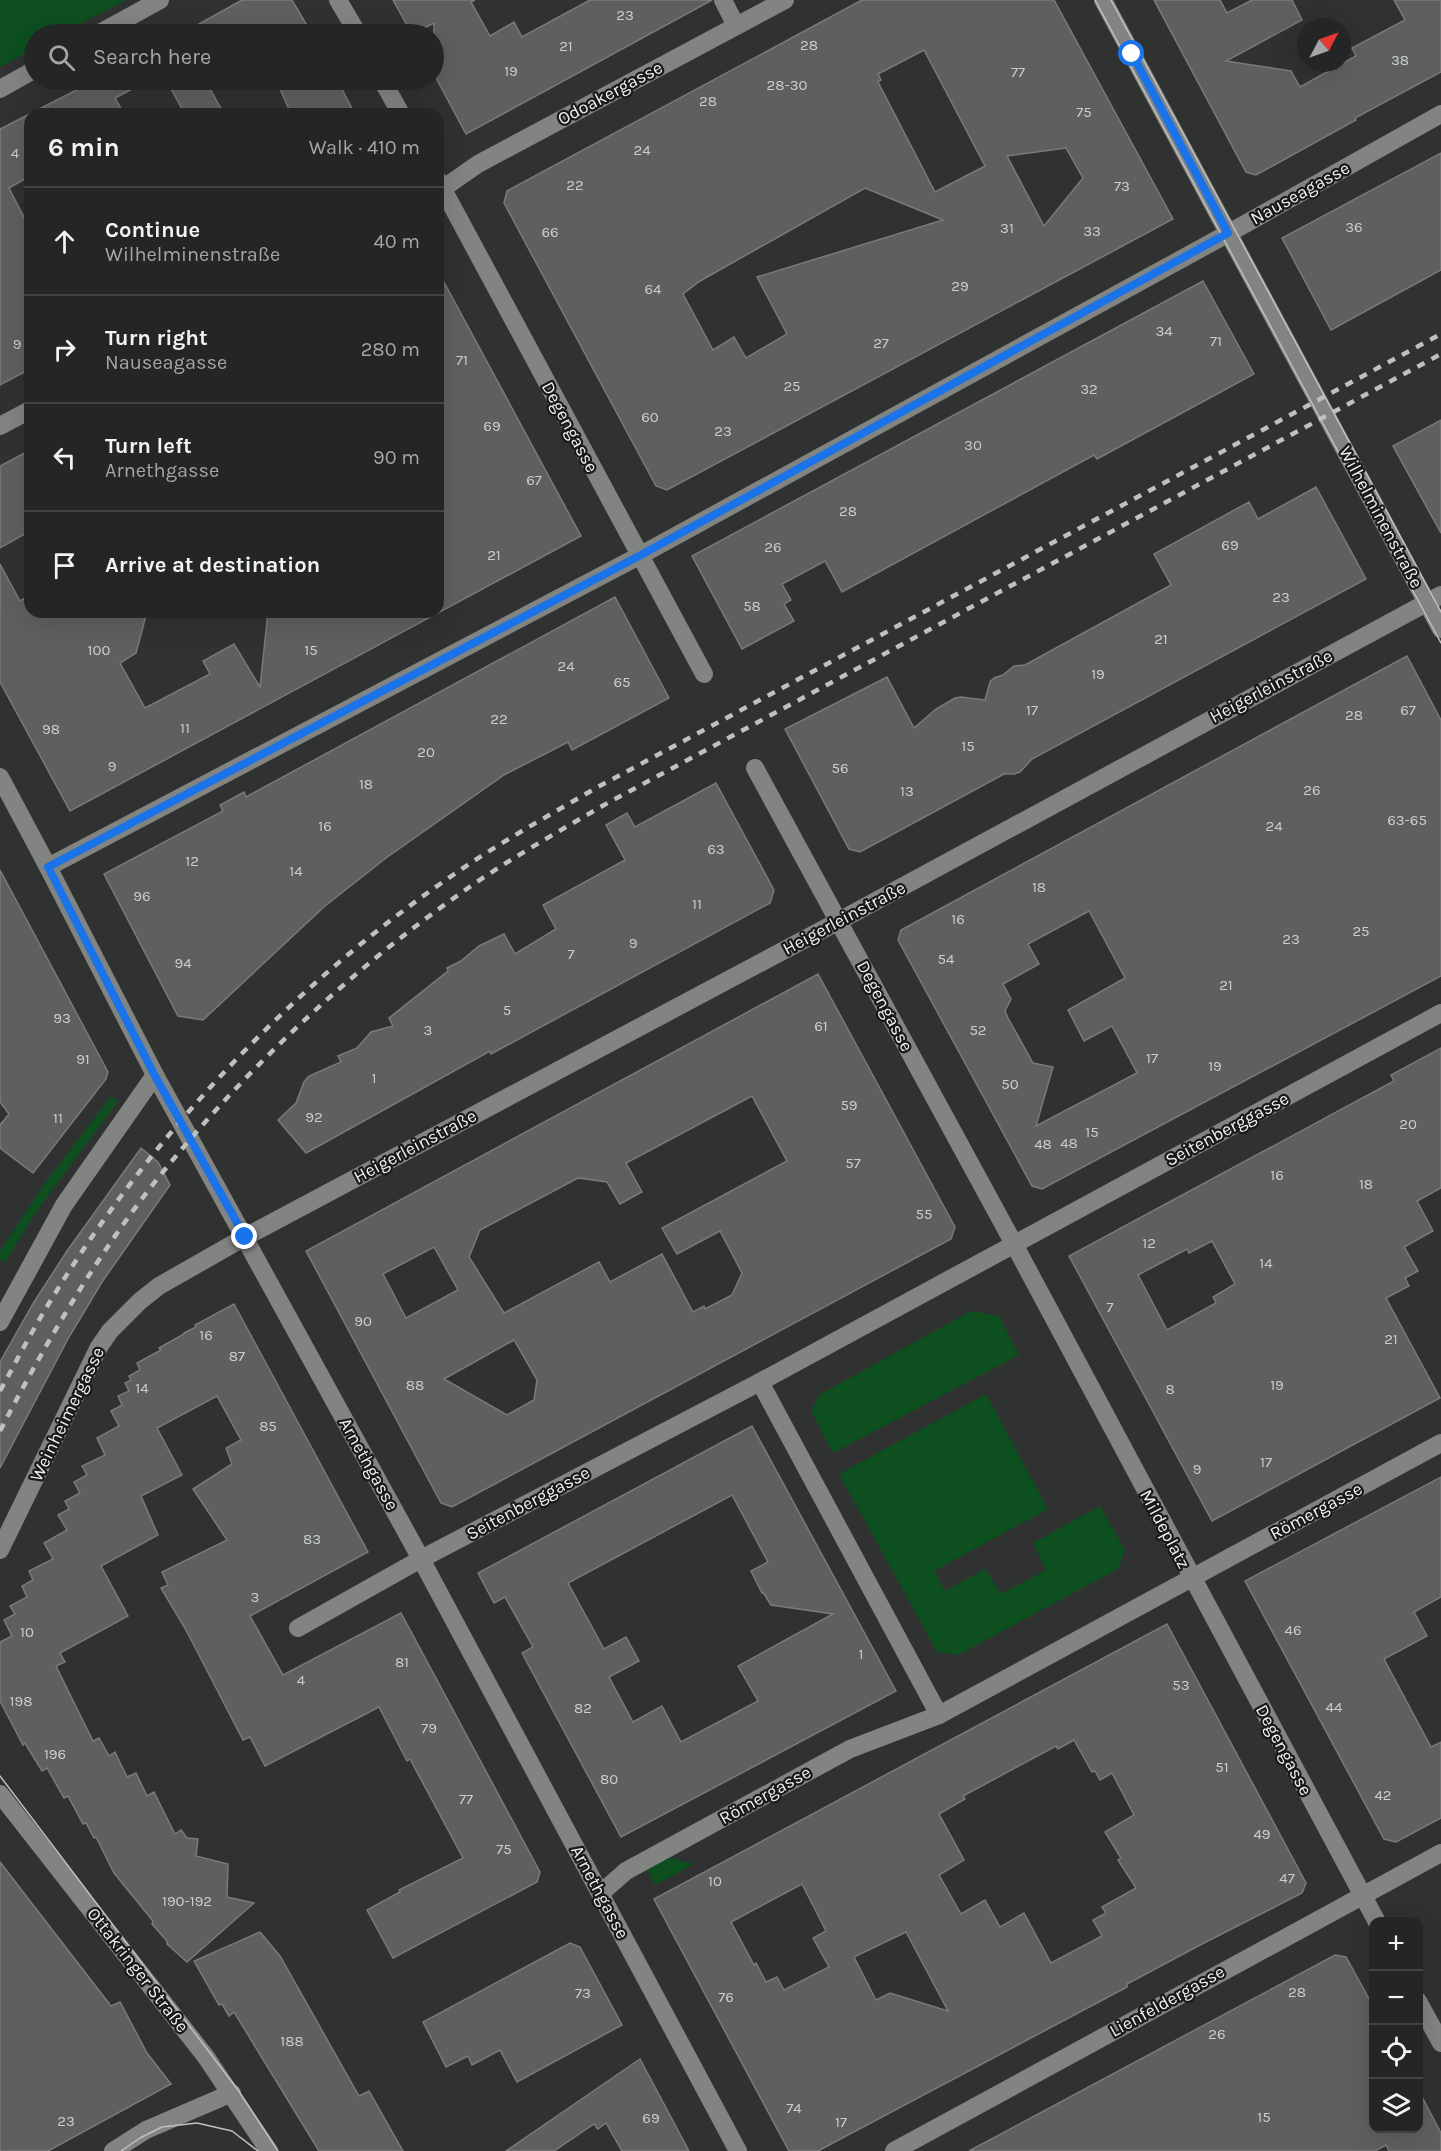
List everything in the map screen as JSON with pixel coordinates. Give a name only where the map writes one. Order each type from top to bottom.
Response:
[{"type":"street","points":[[116,24],[160,0]]},
{"type":"street","points":[[338,0],[351,24]]},
{"type":"street","points":[[723,0],[736,26]]},
{"type":"street","name":"Odoakergasse","points":[[444,185],[478,164],[785,0]]},
{"type":"street","points":[[1102,0],[1228,233]]},
{"type":"street","points":[[0,89],[24,76]]},
{"type":"street","points":[[388,90],[398,108]]},
{"type":"street","name":"Nauseagasse","points":[[48,867],[639,556],[1441,114]]},
{"type":"street","name":"Degengasse","points":[[444,194],[704,674]]},
{"type":"street","name":"Wilhelminenstraße","points":[[1228,233],[1338,436],[1434,599],[1441,629]]},
{"type":"street","points":[[0,426],[24,413]]},
{"type":"street","name":"Heigerleinstraße","points":[[245,1237],[839,921],[1434,599]]},
{"type":"street","name":"Degengasse","points":[[755,768],[1014,1244]]},
{"type":"street","name":"Arnethgasse","points":[[0,777],[155,1076],[421,1559],[738,2151]]},
{"type":"street","name":"Seitenberggasse","points":[[1014,1244],[1441,1013]]},
{"type":"street","points":[[0,1322],[64,1205],[155,1076]]},
{"type":"street","name":"Weinheimergasse","points":[[0,1550],[99,1347],[110,1331],[140,1300],[159,1286],[245,1237]]},
{"type":"street","points":[[939,1715],[760,1382],[1014,1244]]},
{"type":"street","name":"Mildeplatz","points":[[939,1715],[1192,1578],[1014,1244]]},
{"type":"street","name":"Seitenberggasse","points":[[298,1628],[421,1559],[760,1382]]},
{"type":"street","name":"Römergasse","points":[[1192,1578],[1441,1443]]},
{"type":"street","name":"Degengasse","points":[[1192,1578],[1374,1917]]},
{"type":"street","name":"Römergasse","points":[[601,1893],[626,1871],[850,1749],[939,1715]]},
{"type":"street","name":"Ottakringer Straße","points":[[0,1794],[199,2048],[232,2093],[269,2151]]},
{"type":"street","name":"Lienfeldergasse","points":[[894,2151],[1441,1853]]},
{"type":"street","points":[[1423,2009],[1441,2043]]},
{"type":"street","points":[[113,2151],[146,2130],[232,2093]]},
{"type":"green space","points":[[0,0],[126,0],[80,24],[24,24],[24,54],[0,67]]},
{"type":"green space","points":[[111,1096],[118,1101],[36,1212],[5,1262],[0,1259],[0,1251],[45,1183]]},
{"type":"green space","points":[[971,1311],[999,1316],[1019,1355],[833,1453],[811,1411],[819,1395]]},
{"type":"green space","points":[[986,1394],[1048,1509],[934,1571],[945,1591],[985,1569],[1001,1594],[1046,1570],[1033,1543],[1100,1506],[1125,1550],[1118,1569],[958,1655],[937,1652],[839,1474]]},
{"type":"green space","points":[[669,1858],[694,1864],[655,1885],[647,1870]]},
{"type":"building","points":[[242,0],[292,0],[306,24],[199,24]]},
{"type":"building","points":[[393,0],[475,0],[471,2],[490,36],[514,22],[522,37],[590,0],[712,0],[466,134],[443,90],[444,24],[406,24]]},
{"type":"building","points":[[862,0],[1054,0],[1173,219],[667,490],[656,486],[504,203],[507,191]],"holes":[[[924,50],[985,166],[935,192],[878,82],[881,80],[878,74]],[[1066,148],[1083,178],[1044,226],[1007,156]],[[865,188],[943,220],[757,277],[787,334],[746,358],[734,337],[713,350],[683,294],[700,281]]]},
{"type":"building","points":[[1154,0],[1220,0],[1227,13],[1252,0],[1292,0],[1301,18],[1297,18],[1297,23],[1226,61],[1291,71],[1300,87],[1327,72],[1351,72],[1351,59],[1356,56],[1352,48],[1405,20],[1394,0],[1441,0],[1441,72],[1256,175],[1246,172]]},
{"type":"building","points":[[76,90],[130,90],[115,98],[121,108],[41,108]]},
{"type":"building","points":[[172,90],[211,90],[221,108],[182,108]]},
{"type":"building","points":[[280,90],[342,90],[352,108],[288,108]]},
{"type":"building","points":[[24,117],[24,179],[9,188],[24,217],[24,372],[0,385],[0,129]]},
{"type":"building","points":[[1441,153],[1441,270],[1331,330],[1282,238]]},
{"type":"building","points":[[1203,281],[1254,374],[1097,459],[1094,455],[842,592],[825,561],[782,584],[791,600],[784,604],[794,621],[742,649],[692,556]]},
{"type":"building","points":[[444,282],[581,536],[444,610]]},
{"type":"building","points":[[1441,420],[1441,533],[1393,446]]},
{"type":"building","points":[[24,453],[24,534],[0,548],[0,466]]},
{"type":"building","points":[[1316,487],[1366,579],[1032,759],[1020,772],[1004,774],[860,852],[849,849],[785,729],[887,677],[914,728],[936,709],[955,698],[985,700],[990,682],[994,678],[1003,675],[1014,666],[1025,665],[1171,585],[1154,554],[1249,502],[1258,519]]},
{"type":"building","points":[[0,564],[20,601],[24,599],[24,618],[145,618],[136,653],[120,663],[145,708],[210,674],[203,661],[234,644],[260,687],[267,618],[429,618],[70,811],[0,682]]},
{"type":"building","points":[[615,597],[669,698],[572,750],[568,742],[504,775],[386,858],[325,906],[203,1020],[178,1016],[104,874],[223,811],[220,805],[244,792],[246,797]]},
{"type":"building","points":[[1407,656],[1441,720],[1441,976],[1042,1189],[1032,1186],[898,940],[901,930]],"holes":[[[1089,911],[1125,978],[1068,1010],[1084,1041],[1112,1026],[1137,1073],[1036,1126],[1053,1067],[1033,1063],[1005,1011],[1011,999],[1003,984],[1039,964],[1028,944]]]},
{"type":"building","points":[[716,783],[774,890],[770,903],[491,1054],[490,1051],[306,1153],[278,1120],[296,1103],[304,1082],[309,1076],[341,1062],[338,1056],[357,1048],[371,1032],[393,1026],[389,1018],[448,971],[447,968],[461,961],[479,946],[504,934],[515,954],[556,929],[543,905],[625,860],[606,825],[627,813],[635,827]]},
{"type":"building","points":[[0,870],[108,1072],[106,1079],[33,1173],[0,1148],[0,1125],[9,1114],[0,1102]]},
{"type":"building","points":[[818,974],[955,1227],[951,1239],[452,1507],[441,1503],[306,1251]],"holes":[[[752,1096],[787,1161],[662,1228],[677,1254],[720,1231],[742,1273],[732,1295],[705,1309],[704,1306],[693,1312],[662,1254],[610,1282],[599,1262],[504,1313],[469,1257],[480,1230],[578,1178],[607,1182],[620,1204],[642,1192],[626,1163]],[[434,1247],[458,1290],[406,1318],[383,1274]],[[514,1340],[537,1380],[534,1400],[507,1415],[444,1379]]]},
{"type":"building","points":[[1441,1048],[1441,1188],[1417,1201],[1433,1231],[1404,1247],[1418,1271],[1405,1278],[1409,1286],[1386,1298],[1440,1398],[1212,1521],[1069,1256],[1394,1081],[1391,1075]],"holes":[[[1212,1241],[1235,1284],[1213,1297],[1216,1303],[1167,1330],[1138,1275],[1187,1249],[1189,1253]]]},
{"type":"building","points":[[141,1148],[158,1162],[170,1185],[102,1282],[69,1337],[0,1468],[0,1362],[34,1302],[67,1251]]},
{"type":"building","points":[[234,1304],[368,1552],[250,1616],[283,1675],[401,1613],[540,1872],[537,1882],[393,1958],[367,1910],[400,1892],[399,1890],[463,1858],[410,1759],[407,1761],[379,1707],[265,1766],[250,1737],[243,1740],[186,1630],[161,1588],[168,1585],[162,1572],[227,1540],[193,1489],[232,1464],[226,1448],[241,1440],[217,1396],[157,1428],[182,1475],[141,1496],[158,1535],[101,1566],[128,1616],[60,1653],[65,1662],[56,1666],[93,1741],[99,1738],[109,1756],[115,1752],[127,1777],[136,1773],[147,1796],[154,1792],[175,1834],[181,1830],[187,1838],[198,1839],[196,1856],[228,1864],[227,1897],[254,1903],[187,1962],[167,1944],[152,1924],[153,1921],[114,1873],[96,1837],[94,1838],[86,1823],[83,1824],[68,1796],[64,1798],[47,1768],[42,1771],[25,1743],[23,1745],[0,1701],[0,1642],[12,1636],[4,1620],[15,1614],[10,1606],[27,1597],[22,1586],[33,1580],[29,1571],[53,1559],[44,1543],[67,1530],[58,1515],[69,1509],[65,1501],[80,1493],[74,1482],[87,1475],[82,1466],[105,1455],[97,1438],[119,1426],[111,1411],[122,1405],[118,1396],[129,1391],[125,1383],[131,1380],[129,1376],[140,1370],[137,1363],[161,1350],[159,1348],[196,1327],[195,1325]]},
{"type":"building","points":[[752,1426],[896,1691],[621,1837],[522,1653],[533,1647],[505,1597],[494,1603],[478,1573]],"holes":[[[732,1495],[768,1562],[751,1571],[771,1605],[833,1614],[738,1666],[758,1701],[681,1742],[662,1706],[633,1722],[609,1677],[639,1661],[626,1637],[604,1649],[568,1583]]]},
{"type":"building","points":[[1441,1477],[1441,1597],[1414,1612],[1427,1636],[1384,1659],[1431,1747],[1441,1742],[1441,1818],[1396,1842],[1384,1839],[1245,1581]]},
{"type":"building","points":[[1167,1624],[1306,1883],[1302,1893],[1202,1944],[1127,1984],[1127,1987],[818,2151],[789,2151],[654,1899]],"holes":[[[1074,1740],[1092,1772],[1095,1771],[1100,1780],[1112,1773],[1134,1815],[1105,1832],[1121,1858],[1118,1860],[1136,1888],[1102,1907],[1106,1913],[1093,1920],[1102,1936],[1051,1963],[1024,1913],[1000,1927],[985,1900],[961,1914],[939,1875],[964,1860],[939,1814],[965,1799],[963,1796],[1056,1746],[1058,1749]],[[802,1884],[826,1931],[813,1938],[829,1967],[784,1990],[777,1977],[766,1982],[731,1922]],[[906,1932],[948,2011],[890,1993],[876,2000],[854,1957]]]},
{"type":"building","points":[[0,1862],[111,2006],[120,2002],[147,2053],[171,2084],[48,2151],[0,2151]]},
{"type":"building","points":[[260,1932],[280,1956],[359,2096],[369,2091],[403,2151],[319,2151],[234,2012],[229,2016],[222,2004],[219,2005],[194,1961]]},
{"type":"building","points":[[570,1943],[580,1947],[622,2025],[517,2082],[500,2050],[472,2065],[468,2056],[446,2067],[423,2022]]},
{"type":"building","points":[[1335,1955],[1346,1957],[1369,1999],[1369,2133],[1423,2133],[1423,2099],[1441,2133],[1441,2151],[1389,2151],[1386,2145],[1375,2151],[969,2151]]},
{"type":"building","points":[[640,2059],[689,2151],[622,2151],[606,2123],[598,2129],[594,2124],[554,2151],[506,2151]]},
{"type":"tram line","points":[[1095,0],[1441,643]]},
{"type":"tram line","points":[[1111,0],[1441,612]]},
{"type":"tram line","points":[[0,1776],[238,2090],[278,2151]]},
{"type":"tram line","points":[[121,2151],[162,2127],[197,2123],[232,2131],[258,2151]]},
{"type":"railway","points":[[0,1391],[44,1311],[91,1238],[134,1179],[181,1121],[230,1066],[282,1014],[337,964],[394,918],[488,852],[596,788],[1441,334]]},
{"type":"railway","points":[[0,1431],[50,1339],[106,1249],[181,1150],[254,1069],[293,1031],[333,994],[417,925],[496,870],[604,805],[1441,354]]},
{"type":"route","points":[[245,1237],[155,1076],[48,867],[639,556],[1228,233],[1132,54]]}]
